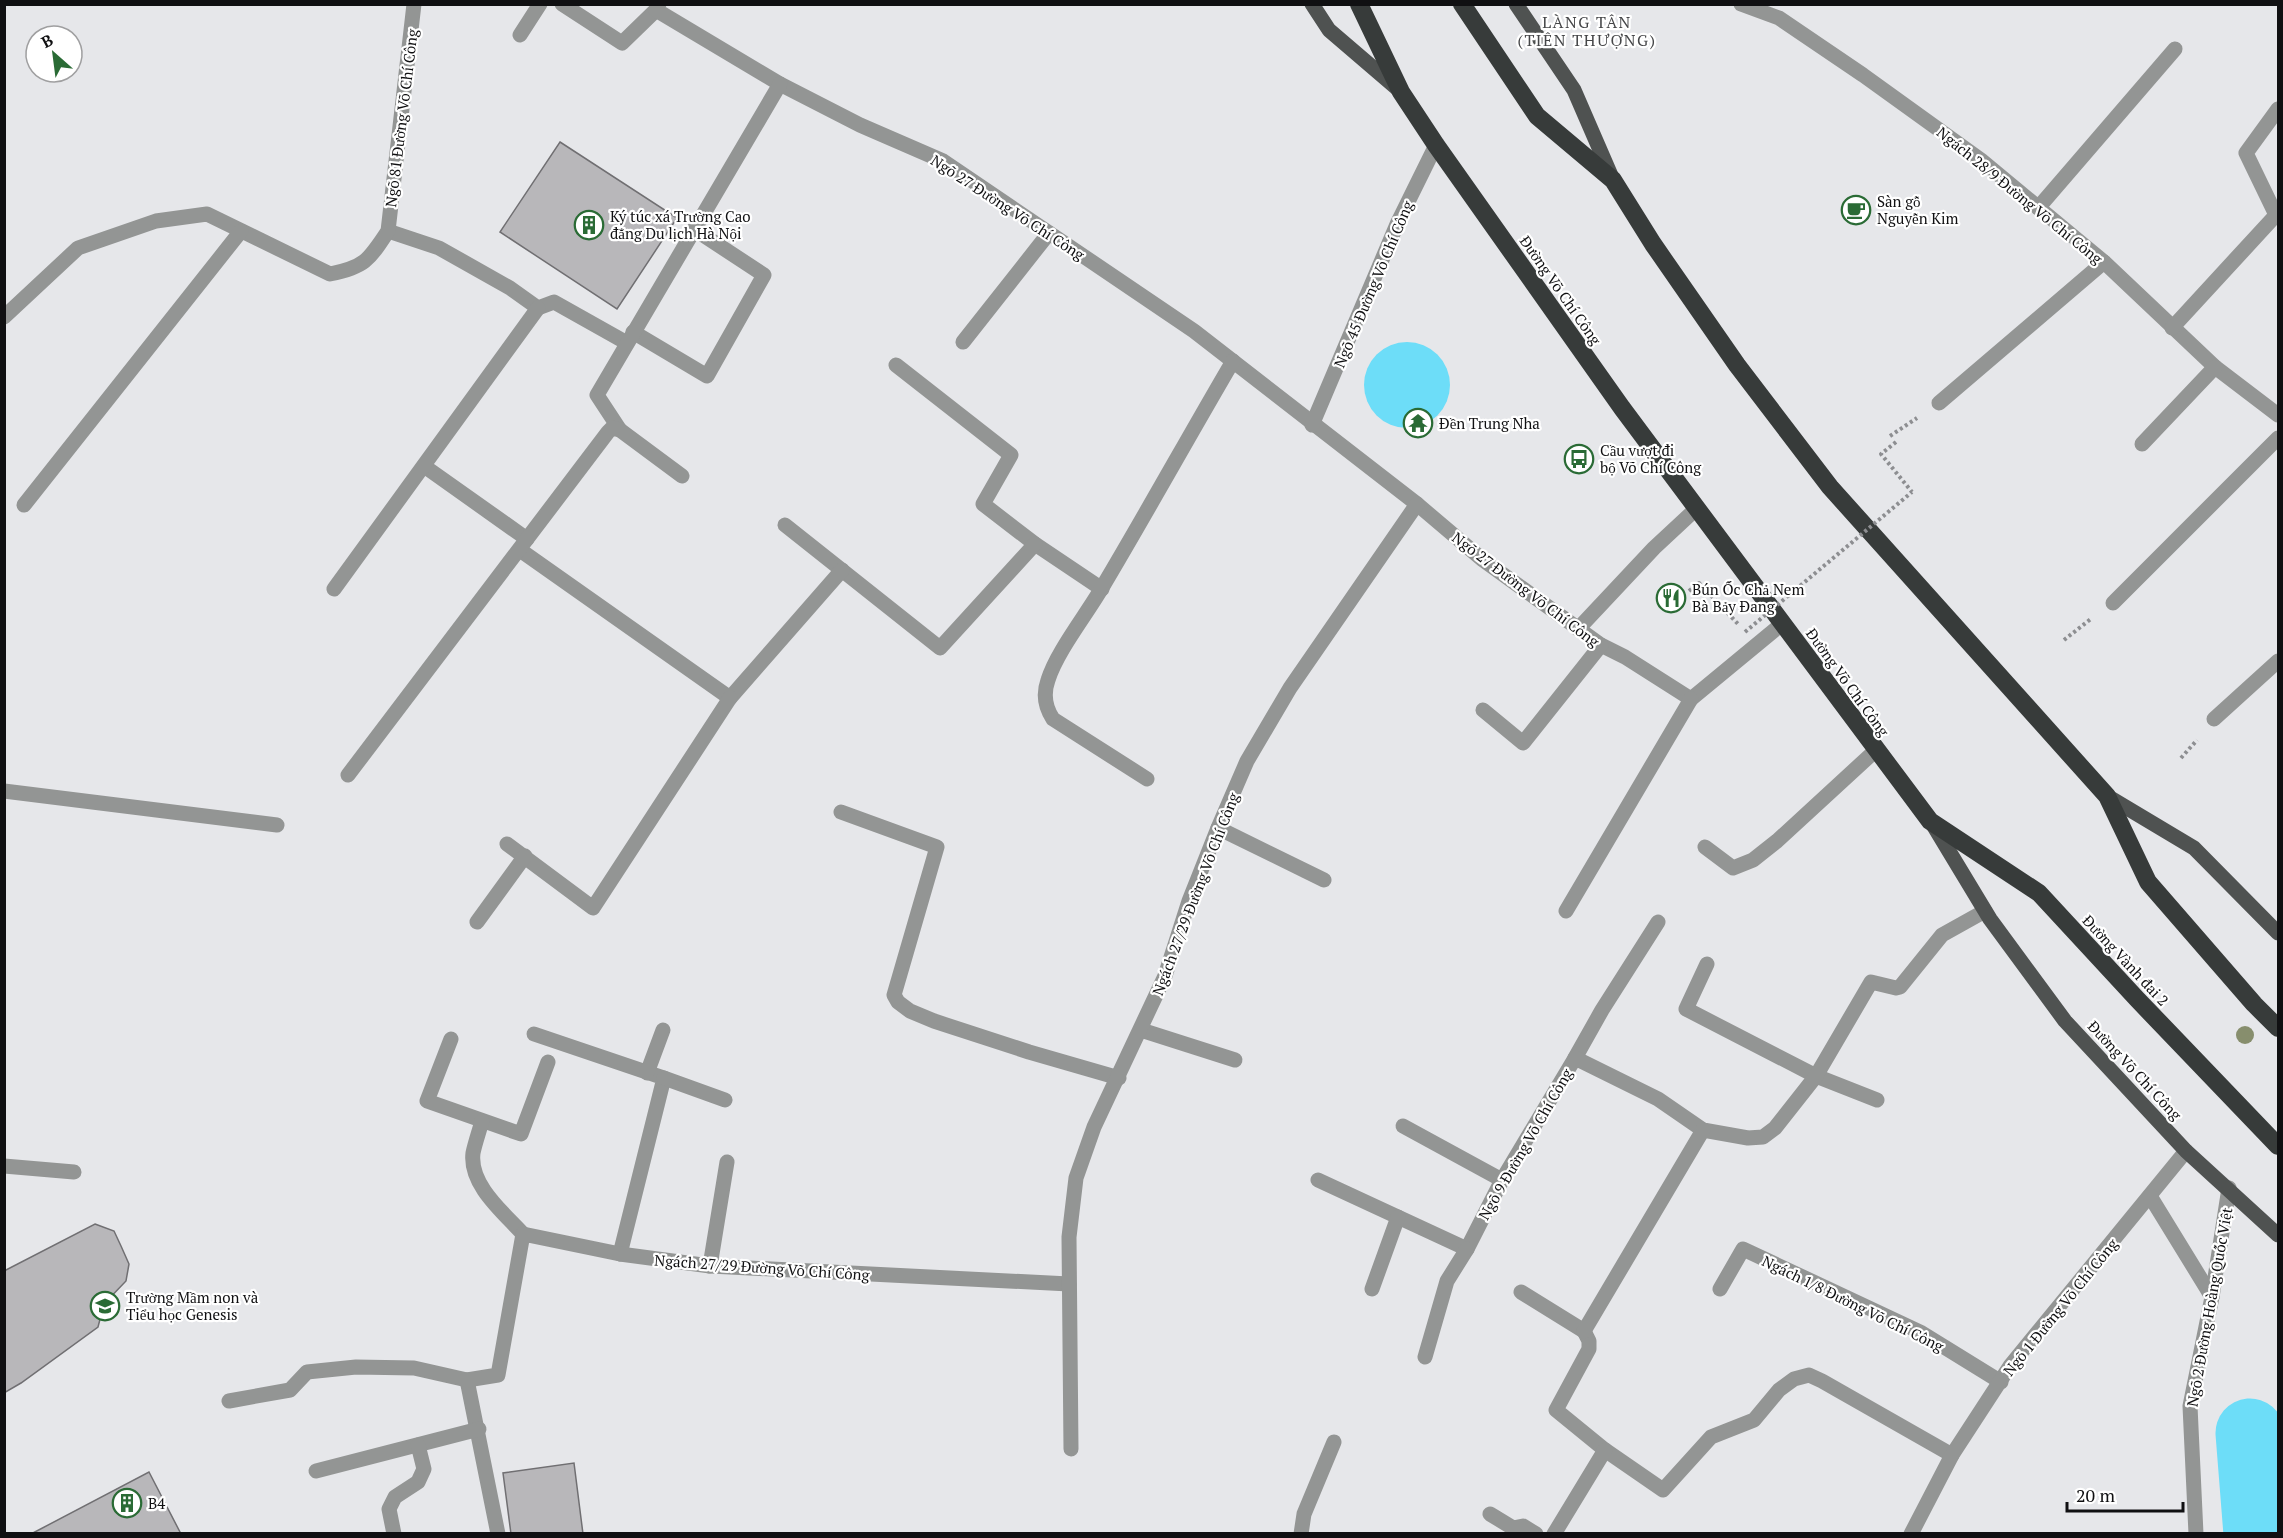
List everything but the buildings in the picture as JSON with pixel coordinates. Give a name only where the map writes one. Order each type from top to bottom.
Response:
[{"type":"highway","name":"Đường Võ Chí Công","points":[[1359,4],[1401,92],[1436,145],[1622,408],[1930,821]]},
{"type":"highway","points":[[1462,4],[1538,116],[1613,180],[1653,244],[1737,365],[1830,487],[2108,796],[2148,882],[2254,1004],[2278,1028]]},
{"type":"highway","name":"Đường Vành đai 2","points":[[1930,821],[2039,892],[2278,1146]]},
{"type":"main road","name":"Đường Võ Chí Công","points":[[1312,4],[1329,30],[1401,92]]},
{"type":"main road","points":[[1516,4],[1574,90],[1613,180]]},
{"type":"main road","points":[[2108,796],[2194,848],[2278,933]]},
{"type":"main road","name":"Đường Võ Chí Công","points":[[1930,821],[1985,910],[2065,1021],[2186,1151],[2278,1235]]},
{"type":"street","name":"Ngõ 81 Đường Võ Chí Công","points":[[388,231],[414,4]]},
{"type":"street","points":[[520,35],[540,4]]},
{"type":"street","points":[[562,4],[622,43],[658,7]]},
{"type":"street","name":"Ngách 28/9 Đường Võ Chí Công","points":[[1741,4],[1779,18],[1981,160],[2104,262],[2215,367],[2278,416]]},
{"type":"street","name":"Ngõ 27 Đường Võ Chí Công","points":[[658,7],[780,84],[861,125],[943,161],[1194,331],[1312,425],[1417,504],[1484,560],[1578,629],[1691,699]]},
{"type":"street","points":[[2038,208],[2175,49]]},
{"type":"street","points":[[682,476],[620,430],[597,395],[780,84]]},
{"type":"street","points":[[2172,328],[2276,214],[2246,153],[2278,109]]},
{"type":"street","name":"Ngõ 45 Đường Võ Chí Công","points":[[1312,425],[1398,222],[1436,145]]},
{"type":"street","points":[[4,317],[78,248],[156,221],[207,214],[330,274],[350,270],[369,259],[388,231],[439,248],[510,288],[538,308]]},
{"type":"street","points":[[334,590],[538,308],[554,302],[707,376],[764,275],[694,229]]},
{"type":"street","points":[[24,506],[241,231]]},
{"type":"street","points":[[963,342],[1049,233]]},
{"type":"street","points":[[1939,403],[2104,262]]},
{"type":"street","points":[[1147,778],[1053,719],[1047,709],[1045,699],[1047,682],[1054,666],[1102,589],[1233,362]]},
{"type":"street","points":[[896,365],[1011,455],[983,504],[1035,544],[1102,589]]},
{"type":"street","points":[[2142,444],[2215,367]]},
{"type":"street","points":[[348,776],[608,432],[612,428],[620,430]]},
{"type":"street","points":[[2113,603],[2278,438]]},
{"type":"street","points":[[424,466],[523,544],[730,698]]},
{"type":"street","name":"Ngách 27/29 Đường Võ Chí Công","points":[[1071,1449],[1070,1237],[1076,1178],[1094,1127],[1165,976],[1189,901],[1247,761],[1290,688],[1417,504]]},
{"type":"street","points":[[1578,629],[1654,548],[1697,508]]},
{"type":"street","points":[[785,525],[940,648],[1035,544]]},
{"type":"street","points":[[507,843],[593,908],[730,698],[842,570]]},
{"type":"street","points":[[1566,911],[1691,699],[1783,623]]},
{"type":"street","points":[[1483,710],[1523,743],[1601,645]]},
{"type":"street","points":[[2214,719],[2278,662]]},
{"type":"street","points":[[1705,847],[1733,868],[1753,860],[1777,841],[1876,750]]},
{"type":"street","points":[[4,791],[277,825]]},
{"type":"street","points":[[841,812],[937,847],[894,995],[898,1002],[910,1011],[934,1021],[1119,1078]]},
{"type":"street","points":[[1218,828],[1324,880]]},
{"type":"street","points":[[477,922],[525,856]]},
{"type":"street","name":"Ngõ 9 Đường Võ Chí Công","points":[[1425,1357],[1447,1281],[1467,1249],[1502,1180],[1575,1059],[1658,1099],[1703,1130],[1748,1138],[1762,1137],[1775,1128],[1816,1076],[1871,982],[1900,987],[1942,935],[1985,910]]},
{"type":"street","points":[[1575,1059],[1602,1010],[1658,922]]},
{"type":"street","points":[[1707,964],[1686,1009],[1816,1076],[1877,1100]]},
{"type":"street","points":[[647,1073],[663,1030]]},
{"type":"street","points":[[1141,1030],[1234,1060]]},
{"type":"street","points":[[534,1034],[725,1100]]},
{"type":"street","points":[[452,1039],[427,1101],[521,1134],[548,1062]]},
{"type":"street","points":[[620,1254],[664,1078]]},
{"type":"street","points":[[229,1401],[290,1390],[307,1372],[356,1366],[414,1368],[467,1380],[498,1375],[523,1234],[491,1200],[479,1183],[473,1155],[482,1121]]},
{"type":"street","points":[[1403,1126],[1502,1180]]},
{"type":"street","points":[[1584,1331],[1703,1130]]},
{"type":"street","name":"Ngõ 1 Đường Võ Chí Công","points":[[1911,1533],[1952,1455],[2017,1357],[2186,1151]]},
{"type":"street","points":[[710,1266],[727,1162]]},
{"type":"street","points":[[4,1166],[74,1172]]},
{"type":"street","points":[[1318,1180],[1467,1249]]},
{"type":"street","name":"Ngõ 2 Đường Hoàng Quốc Việt","points":[[2196,1533],[2190,1406],[2212,1297],[2229,1188]]},
{"type":"street","points":[[2150,1196],[2212,1297]]},
{"type":"street","points":[[1372,1289],[1398,1217]]},
{"type":"street","name":"Ngách 27/29 Đường Võ Chí Công","points":[[523,1234],[620,1254],[710,1266],[1069,1284]]},
{"type":"street","name":"Ngách 1/8 Đường Võ Chí Công","points":[[1720,1289],[1743,1249],[1920,1332],[2001,1382]]},
{"type":"street","points":[[1521,1292],[1584,1331],[1589,1341],[1589,1349],[1556,1410],[1605,1450],[1663,1490],[1711,1437],[1754,1420],[1779,1390],[1794,1379],[1809,1375],[1952,1455]]},
{"type":"street","points":[[467,1380],[479,1429],[498,1533]]},
{"type":"street","points":[[316,1471],[479,1429]]},
{"type":"street","points":[[1301,1533],[1304,1514],[1334,1442]]},
{"type":"street","points":[[394,1533],[389,1509],[395,1497],[418,1482],[423,1469],[418,1445]]},
{"type":"street","points":[[1554,1533],[1605,1450]]},
{"type":"street","points":[[1490,1514],[1513,1528],[1523,1526],[1536,1533]]},
{"type":"path","points":[[1689,591],[1699,583],[1745,632],[1912,492],[1881,454],[1896,442]]},
{"type":"path","points":[[2064,640],[2113,603]]},
{"type":"water","points":[[1407,342],[1423,346],[1437,355],[1446,369],[1450,385],[1446,401],[1437,415],[1423,424],[1407,428],[1391,424],[1377,415],[1368,401],[1364,385],[1368,369],[1377,355],[1391,346]]},
{"type":"waterway","points":[[2250,1433],[2258,1534]]},
{"type":"place","name":"Sàn gỗ Nguyễn Kim","points":[[1856,210]]},
{"type":"place","name":"Ký túc xá Trường Cao đẳng Du lịch Hà Nội","points":[[589,225]]},
{"type":"place","name":"Đền Trung Nha","points":[[1418,423]]},
{"type":"place","name":"Cầu vượt đi bộ Võ Chí Công","points":[[1579,459]]},
{"type":"place","name":"Bún Ốc Chả Nem Bà Bảy Đang","points":[[1671,598]]},
{"type":"place","name":"Trường Mầm non và Tiểu học Genesis","points":[[105,1306]]},
{"type":"place","name":"B4","points":[[127,1503]]},
{"type":"district","name":"LÀNG TÂN (TIÊN THƯỢNG)","points":[[1587,31]]}]
